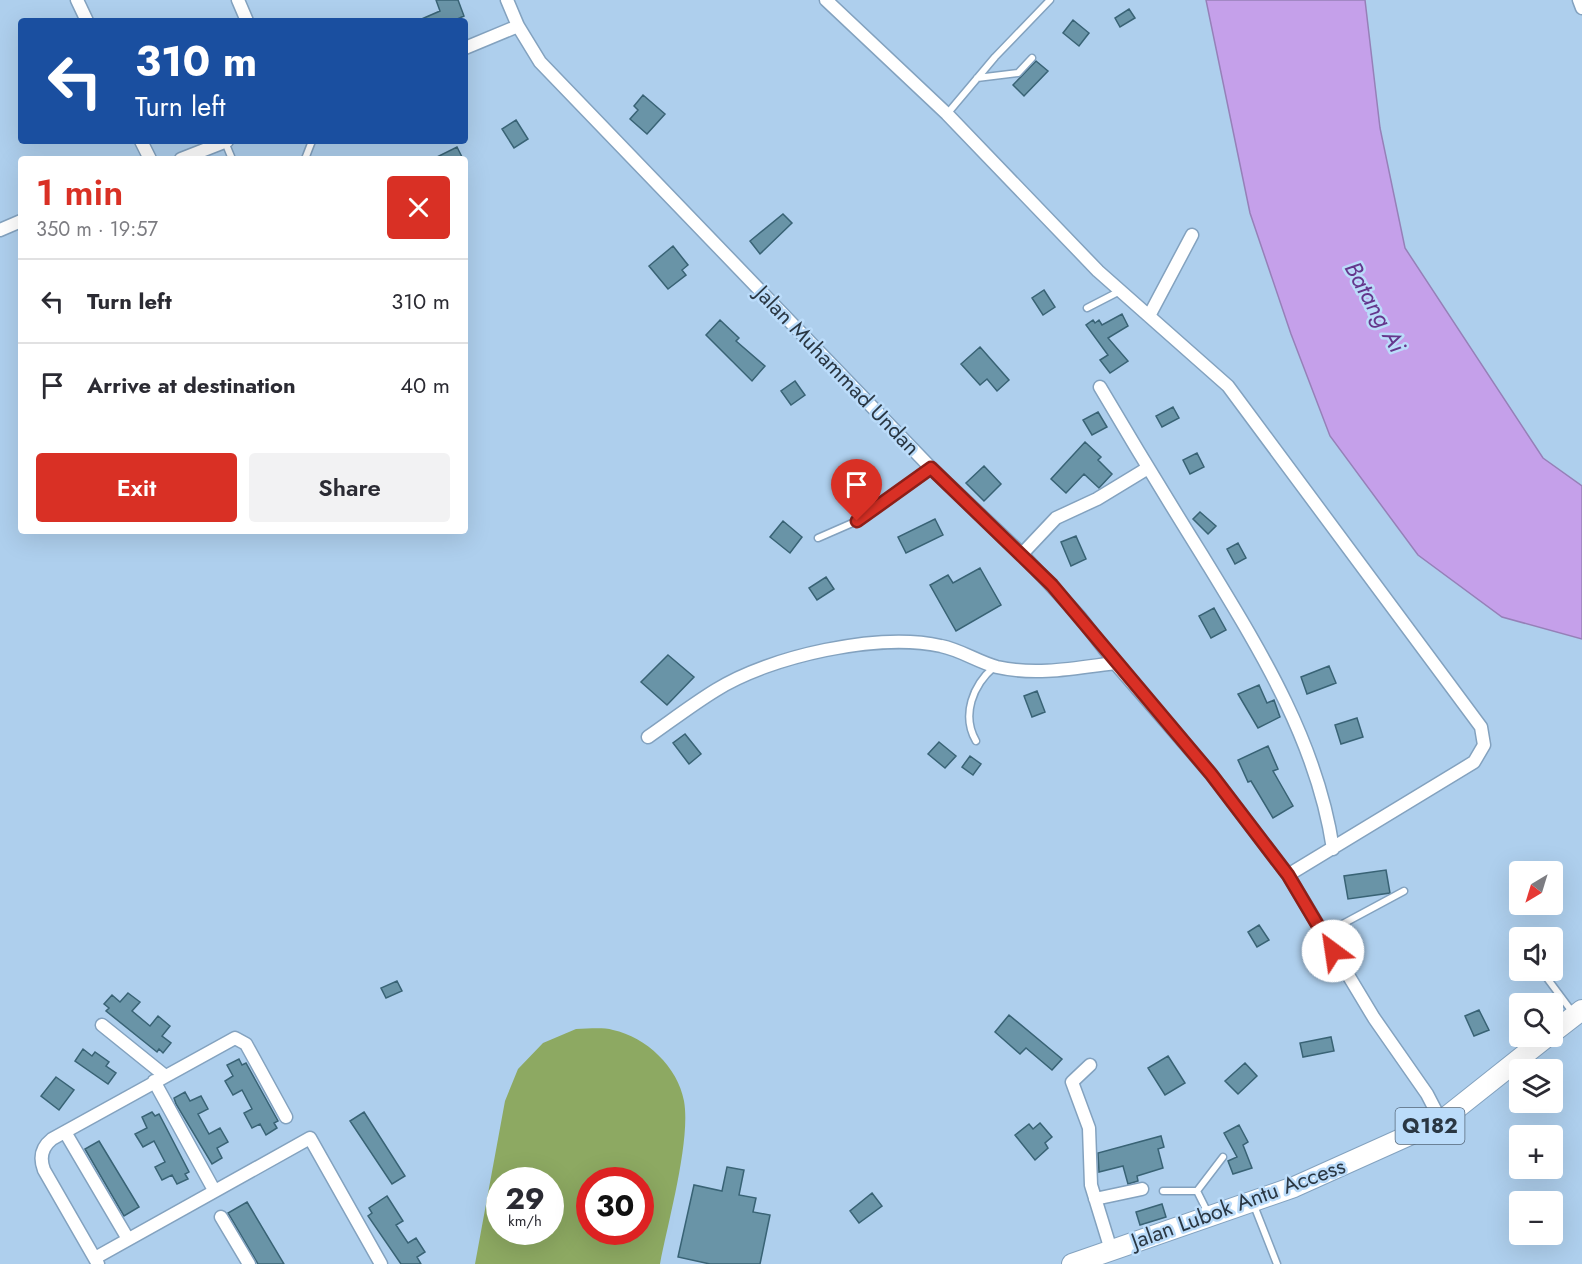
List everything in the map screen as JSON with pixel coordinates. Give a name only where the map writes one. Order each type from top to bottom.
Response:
[{"type":"main road","points":[[1563,1025],[1578,1013]]},
{"type":"main road","name":"Jalan Lubok Antu Access","points":[[1072,1264],[1209,1215],[1252,1203],[1441,1121],[1534,1047]]},
{"type":"street","points":[[77,0],[86,18]]},
{"type":"street","points":[[238,0],[247,18]]},
{"type":"street","name":"Jalan Muhammad Undan","points":[[507,0],[518,26],[540,63],[931,468],[1022,554],[1080,617],[1115,663],[1211,774],[1288,875],[1374,1018],[1427,1094],[1441,1121]]},
{"type":"street","points":[[826,0],[947,114],[1120,291],[1228,386],[1475,718],[1485,737],[1481,752],[1474,762],[1288,875]]},
{"type":"street","points":[[1579,0],[1582,8]]},
{"type":"street","points":[[468,47],[518,26]]},
{"type":"street","points":[[188,156],[218,144]]},
{"type":"street","points":[[0,230],[18,222]]},
{"type":"street","points":[[1149,316],[1192,235]]},
{"type":"street","points":[[1100,387],[1234,608],[1294,716],[1329,819],[1333,849]]},
{"type":"street","points":[[1022,554],[1056,518],[1096,499],[1148,468]]},
{"type":"street","points":[[648,737],[718,689],[766,668],[842,646],[909,642],[943,646],[995,666],[1017,671],[1047,671],[1115,663]]},
{"type":"street","points":[[102,1025],[159,1078],[214,1190]]},
{"type":"street","points":[[286,1117],[241,1039],[232,1039],[46,1143],[41,1163],[97,1261],[128,1239],[310,1138],[381,1264]]},
{"type":"street","points":[[1090,1065],[1072,1082],[1089,1128],[1092,1185],[1111,1250]]},
{"type":"street","points":[[65,1132],[128,1239]]},
{"type":"street","points":[[1095,1198],[1142,1189]]},
{"type":"street","points":[[221,1217],[249,1264]]},
{"type":"lane","points":[[947,114],[976,78],[1050,0]]},
{"type":"lane","points":[[976,78],[1018,74],[1032,58]]},
{"type":"lane","points":[[1087,308],[1120,291]]},
{"type":"lane","points":[[818,538],[857,521],[931,468]]},
{"type":"lane","points":[[976,741],[969,723],[970,702],[981,681],[995,666]]},
{"type":"lane","points":[[1323,934],[1404,891]]},
{"type":"lane","points":[[1550,981],[1578,1013]]},
{"type":"lane","points":[[1197,1191],[1223,1157]]},
{"type":"lane","points":[[1163,1191],[1197,1191]]},
{"type":"lane","points":[[1197,1191],[1209,1215]]},
{"type":"lane","points":[[1252,1203],[1277,1264]]},
{"type":"green space","points":[[600,1028],[637,1039],[659,1055],[668,1065],[681,1088],[685,1117],[682,1159],[660,1264],[475,1264],[486,1204],[486,1245],[564,1245],[564,1167],[493,1167],[505,1101],[518,1069],[543,1043],[576,1029]]},
{"type":"water","name":"Batang Ai","points":[[1206,0],[1365,0],[1380,128],[1405,248],[1543,458],[1582,486],[1582,639],[1502,617],[1418,555],[1330,436],[1291,334],[1250,213]]},
{"type":"building","points":[[436,0],[458,0],[464,16],[424,18],[440,11]]},
{"type":"building","points":[[1129,9],[1135,18],[1120,27],[1115,18]]},
{"type":"building","points":[[1073,20],[1089,33],[1079,46],[1063,33]]},
{"type":"building","points":[[1036,61],[1048,71],[1024,96],[1013,85]]},
{"type":"building","points":[[643,95],[665,114],[647,134],[630,119],[638,110],[634,106]]},
{"type":"building","points":[[516,120],[528,139],[514,148],[502,129]]},
{"type":"building","points":[[457,147],[462,156],[439,156]]},
{"type":"building","points":[[783,214],[792,223],[760,254],[750,241]]},
{"type":"building","points":[[673,246],[688,265],[682,270],[686,275],[668,289],[649,266]]},
{"type":"building","points":[[1044,290],[1055,307],[1043,315],[1032,298]]},
{"type":"building","points":[[1122,314],[1128,326],[1108,338],[1128,361],[1110,373],[1100,360],[1108,355],[1086,325],[1093,320],[1095,323],[1099,320],[1102,325]]},
{"type":"building","points":[[720,320],[739,338],[736,341],[765,366],[752,381],[706,335]]},
{"type":"building","points":[[980,347],[1009,380],[997,391],[987,379],[980,385],[961,364]]},
{"type":"building","points":[[795,381],[805,395],[791,405],[781,391]]},
{"type":"building","points":[[1173,407],[1179,418],[1162,427],[1156,416]]},
{"type":"building","points":[[1098,412],[1107,427],[1092,435],[1083,420]]},
{"type":"building","points":[[1085,442],[1101,457],[1098,460],[1112,474],[1099,488],[1084,474],[1066,493],[1051,479]]},
{"type":"building","points":[[1197,453],[1204,467],[1190,474],[1183,460]]},
{"type":"building","points":[[984,466],[1001,484],[984,501],[966,483]]},
{"type":"building","points":[[1200,512],[1216,526],[1208,534],[1193,519]]},
{"type":"building","points":[[935,519],[943,535],[906,553],[898,537]]},
{"type":"building","points":[[783,521],[802,537],[790,553],[770,537]]},
{"type":"building","points":[[1076,536],[1086,559],[1071,566],[1061,542]]},
{"type":"building","points":[[1238,543],[1246,558],[1235,564],[1227,549]]},
{"type":"building","points":[[980,568],[1001,605],[956,631],[930,585],[948,575],[953,583]]},
{"type":"building","points":[[826,577],[834,589],[817,600],[809,588]]},
{"type":"building","points":[[1214,608],[1226,630],[1211,638],[1199,616]]},
{"type":"building","points":[[668,655],[694,677],[667,705],[641,682]]},
{"type":"building","points":[[1329,666],[1336,683],[1307,694],[1301,677]]},
{"type":"building","points":[[1259,685],[1267,703],[1274,700],[1280,717],[1258,728],[1238,694]]},
{"type":"building","points":[[1037,691],[1045,712],[1032,717],[1024,696]]},
{"type":"building","points":[[1357,718],[1363,737],[1341,744],[1335,725]]},
{"type":"building","points":[[685,734],[701,754],[689,764],[673,743]]},
{"type":"building","points":[[939,742],[956,756],[945,768],[928,754]]},
{"type":"building","points":[[1268,746],[1278,769],[1273,771],[1293,806],[1273,818],[1251,781],[1248,782],[1238,760]]},
{"type":"building","points":[[970,756],[981,764],[973,775],[962,767]]},
{"type":"building","points":[[1386,870],[1390,893],[1348,899],[1344,876]]},
{"type":"building","points":[[1259,925],[1269,940],[1257,947],[1248,932]]},
{"type":"building","points":[[397,981],[402,991],[386,998],[381,988]]},
{"type":"building","points":[[128,993],[140,1002],[132,1011],[150,1026],[158,1016],[170,1026],[162,1036],[171,1043],[163,1053],[159,1049],[157,1052],[106,1011],[109,1008],[104,1004],[112,995],[120,1002]]},
{"type":"building","points":[[1479,1010],[1489,1030],[1474,1036],[1465,1016]]},
{"type":"building","points":[[1009,1015],[1062,1059],[1052,1070],[1026,1048],[1020,1054],[995,1032]]},
{"type":"building","points":[[1331,1037],[1334,1051],[1303,1057],[1300,1043]]},
{"type":"building","points":[[83,1049],[92,1056],[95,1052],[109,1062],[106,1066],[116,1073],[108,1084],[75,1061]]},
{"type":"building","points":[[1168,1056],[1185,1083],[1165,1095],[1148,1068]]},
{"type":"building","points":[[239,1059],[242,1065],[246,1063],[278,1121],[274,1123],[277,1128],[266,1135],[260,1124],[252,1128],[244,1113],[252,1109],[242,1090],[233,1095],[225,1081],[233,1076],[227,1065]]},
{"type":"building","points":[[1245,1063],[1257,1076],[1238,1094],[1225,1081]]},
{"type":"building","points":[[56,1077],[74,1090],[59,1110],[41,1096]]},
{"type":"building","points":[[185,1092],[190,1101],[201,1096],[208,1109],[198,1114],[209,1134],[220,1128],[228,1142],[217,1148],[222,1158],[212,1164],[176,1104],[174,1098]]},
{"type":"building","points":[[152,1112],[155,1116],[159,1114],[189,1172],[185,1174],[188,1179],[177,1184],[172,1175],[162,1180],[155,1167],[165,1162],[154,1141],[143,1147],[135,1134],[147,1128],[142,1117]]},
{"type":"building","points":[[364,1112],[405,1176],[392,1184],[350,1121]]},
{"type":"building","points":[[1040,1123],[1052,1137],[1045,1143],[1048,1148],[1035,1160],[1015,1135],[1029,1124],[1033,1129]]},
{"type":"building","points":[[1239,1125],[1248,1142],[1243,1145],[1252,1168],[1233,1174],[1228,1161],[1237,1157],[1224,1133]]},
{"type":"building","points":[[1161,1136],[1164,1147],[1158,1149],[1163,1168],[1137,1176],[1138,1181],[1128,1184],[1123,1166],[1099,1172],[1098,1153]]},
{"type":"building","points":[[99,1141],[139,1207],[124,1216],[85,1149]]},
{"type":"building","points":[[727,1167],[744,1170],[739,1195],[756,1198],[753,1212],[770,1215],[760,1264],[710,1264],[678,1257],[694,1185],[722,1191]]},
{"type":"building","points":[[872,1193],[882,1206],[859,1223],[850,1211]]},
{"type":"building","points":[[387,1196],[403,1221],[396,1225],[408,1243],[416,1238],[425,1252],[417,1257],[421,1264],[401,1264],[368,1216],[372,1213],[369,1208]]},
{"type":"building","points":[[247,1202],[284,1264],[258,1264],[228,1213]]},
{"type":"building","points":[[1162,1204],[1166,1217],[1140,1225],[1136,1212]]},
{"type":"route","points":[[857,521],[931,468],[1052,585],[1115,663],[1211,774],[1288,875],[1333,951]]}]
